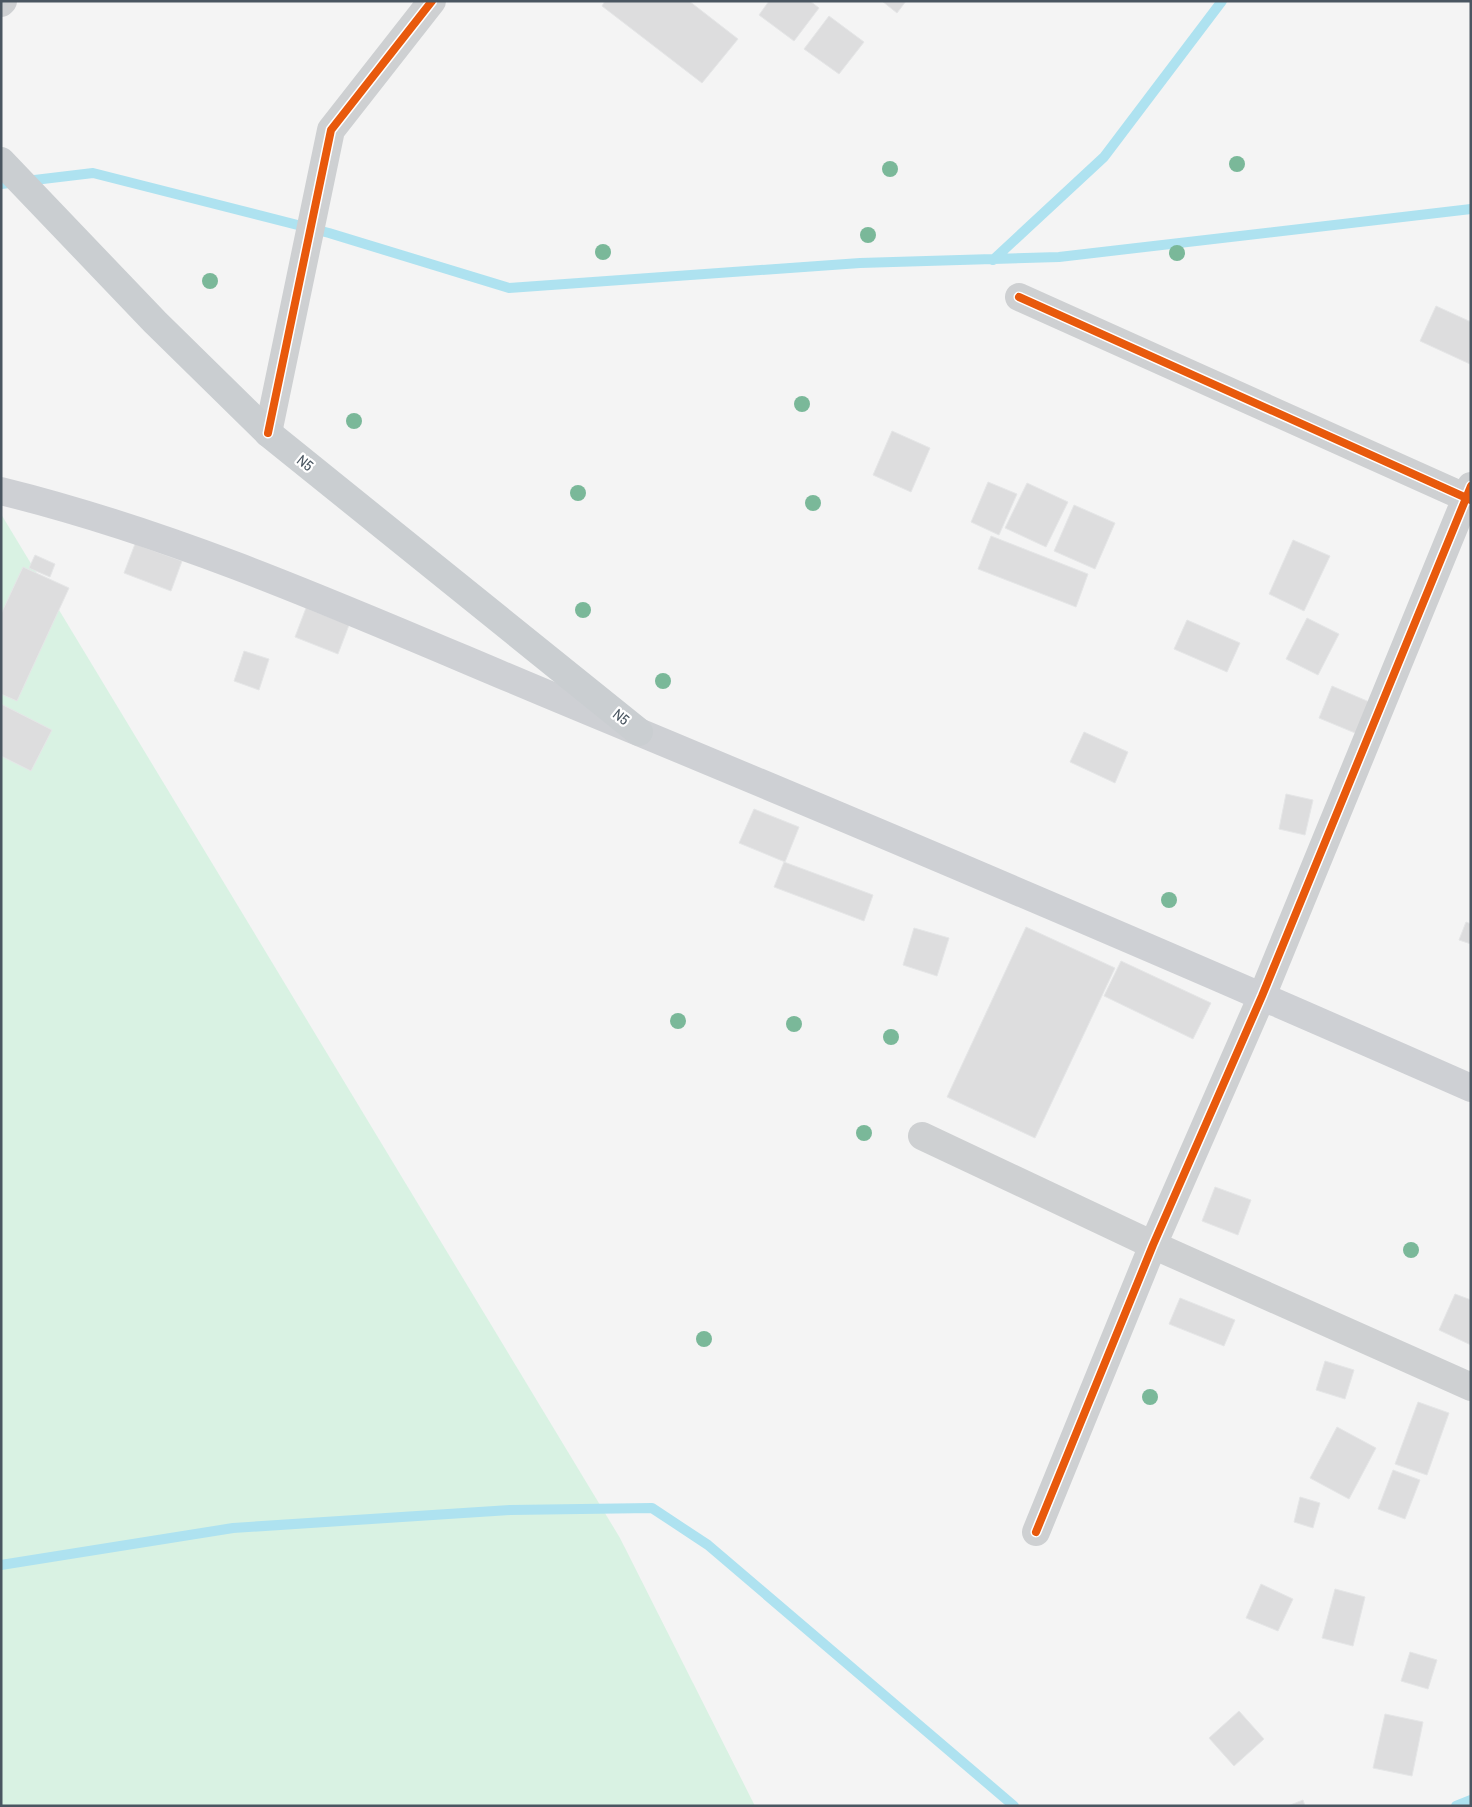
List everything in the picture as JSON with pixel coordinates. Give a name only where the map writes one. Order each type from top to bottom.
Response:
[{"type":"main road","name":"N5","points":[[2,162],[154,322],[268,433],[639,732]]},
{"type":"main road","points":[[1,490],[74,509],[210,554],[639,732],[1262,996],[1471,1088]]},
{"type":"street","points":[[268,433],[331,130],[432,1]]},
{"type":"street","points":[[1019,297],[1469,494],[1262,996],[1153,1245],[1036,1532]]},
{"type":"street","points":[[922,1136],[1153,1245],[1471,1387]]},
{"type":"green space","points":[[1,514],[620,1538],[755,1806],[1,1806]]},
{"type":"building","points":[[605,1],[689,1],[738,39],[702,83],[602,6]]},
{"type":"building","points":[[769,1],[810,1],[819,8],[794,41],[759,15]]},
{"type":"building","points":[[882,1],[906,1],[897,13]]},
{"type":"building","points":[[829,16],[864,42],[839,74],[804,49]]},
{"type":"building","points":[[1436,306],[1471,322],[1470,364],[1420,341]]},
{"type":"building","points":[[892,431],[930,448],[911,492],[873,475]]},
{"type":"building","points":[[988,482],[1017,494],[999,535],[971,522]]},
{"type":"building","points":[[1027,483],[1068,502],[1046,547],[1005,528]]},
{"type":"building","points":[[1074,505],[1115,523],[1095,569],[1054,551]]},
{"type":"building","points":[[991,536],[1088,574],[1076,607],[978,569]]},
{"type":"building","points":[[1293,540],[1330,556],[1304,611],[1269,594]]},
{"type":"building","points":[[135,544],[182,561],[171,591],[124,573]]},
{"type":"building","points":[[35,555],[55,564],[50,577],[29,568]]},
{"type":"building","points":[[23,567],[69,588],[17,701],[1,694],[1,614]]},
{"type":"building","points":[[306,608],[349,625],[338,654],[295,637]]},
{"type":"building","points":[[1307,618],[1339,634],[1318,675],[1286,659]]},
{"type":"building","points":[[1187,620],[1240,643],[1227,672],[1174,649]]},
{"type":"building","points":[[244,651],[269,659],[259,690],[234,681]]},
{"type":"building","points":[[1332,686],[1374,704],[1360,735],[1319,718]]},
{"type":"building","points":[[1,704],[52,730],[31,771],[1,756]]},
{"type":"building","points":[[1084,732],[1128,752],[1115,783],[1070,762]]},
{"type":"building","points":[[1286,794],[1313,800],[1305,835],[1279,829]]},
{"type":"building","points":[[754,809],[799,827],[785,862],[739,843]]},
{"type":"building","points":[[784,862],[873,895],[864,921],[774,887]]},
{"type":"building","points":[[1466,922],[1471,924],[1471,944],[1459,940]]},
{"type":"building","points":[[1026,927],[1115,968],[1035,1138],[947,1097]]},
{"type":"building","points":[[914,928],[949,938],[937,976],[903,965]]},
{"type":"building","points":[[1121,961],[1211,1003],[1193,1039],[1104,996]]},
{"type":"building","points":[[1215,1187],[1251,1200],[1238,1235],[1202,1221]]},
{"type":"building","points":[[1455,1294],[1471,1300],[1471,1345],[1439,1330]]},
{"type":"building","points":[[1180,1298],[1235,1320],[1224,1346],[1169,1324]]},
{"type":"building","points":[[1325,1361],[1354,1370],[1345,1399],[1316,1390]]},
{"type":"building","points":[[1418,1402],[1449,1413],[1427,1475],[1395,1464]]},
{"type":"building","points":[[1337,1427],[1376,1448],[1349,1499],[1310,1478]]},
{"type":"building","points":[[1393,1470],[1420,1480],[1405,1519],[1378,1509]]},
{"type":"building","points":[[1300,1497],[1320,1503],[1313,1528],[1294,1522]]},
{"type":"building","points":[[1261,1584],[1293,1599],[1278,1631],[1246,1618]]},
{"type":"building","points":[[1335,1589],[1365,1597],[1353,1646],[1322,1638]]},
{"type":"building","points":[[1410,1652],[1437,1660],[1428,1689],[1401,1681]]},
{"type":"building","points":[[1239,1711],[1264,1739],[1234,1766],[1209,1738]]},
{"type":"building","points":[[1385,1714],[1423,1722],[1412,1776],[1373,1768]]},
{"type":"building","points":[[1303,1800],[1305,1806],[1288,1806]]},
{"type":"waterway","points":[[993,260],[1104,157],[1222,1]]},
{"type":"waterway","points":[[1,184],[93,173],[329,233],[509,288],[860,263],[1059,257],[1471,209]]},
{"type":"waterway","points":[[1,1565],[233,1528],[510,1510],[652,1508],[708,1545],[1014,1806]]},
{"type":"waterway","points":[[1456,1806],[1471,1800]]},
{"type":"cycle path","points":[[268,433],[331,130],[432,1]]},
{"type":"cycle path","points":[[1019,297],[1471,500]]},
{"type":"cycle path","points":[[1036,1532],[1153,1245],[1262,996],[1471,486]]}]
